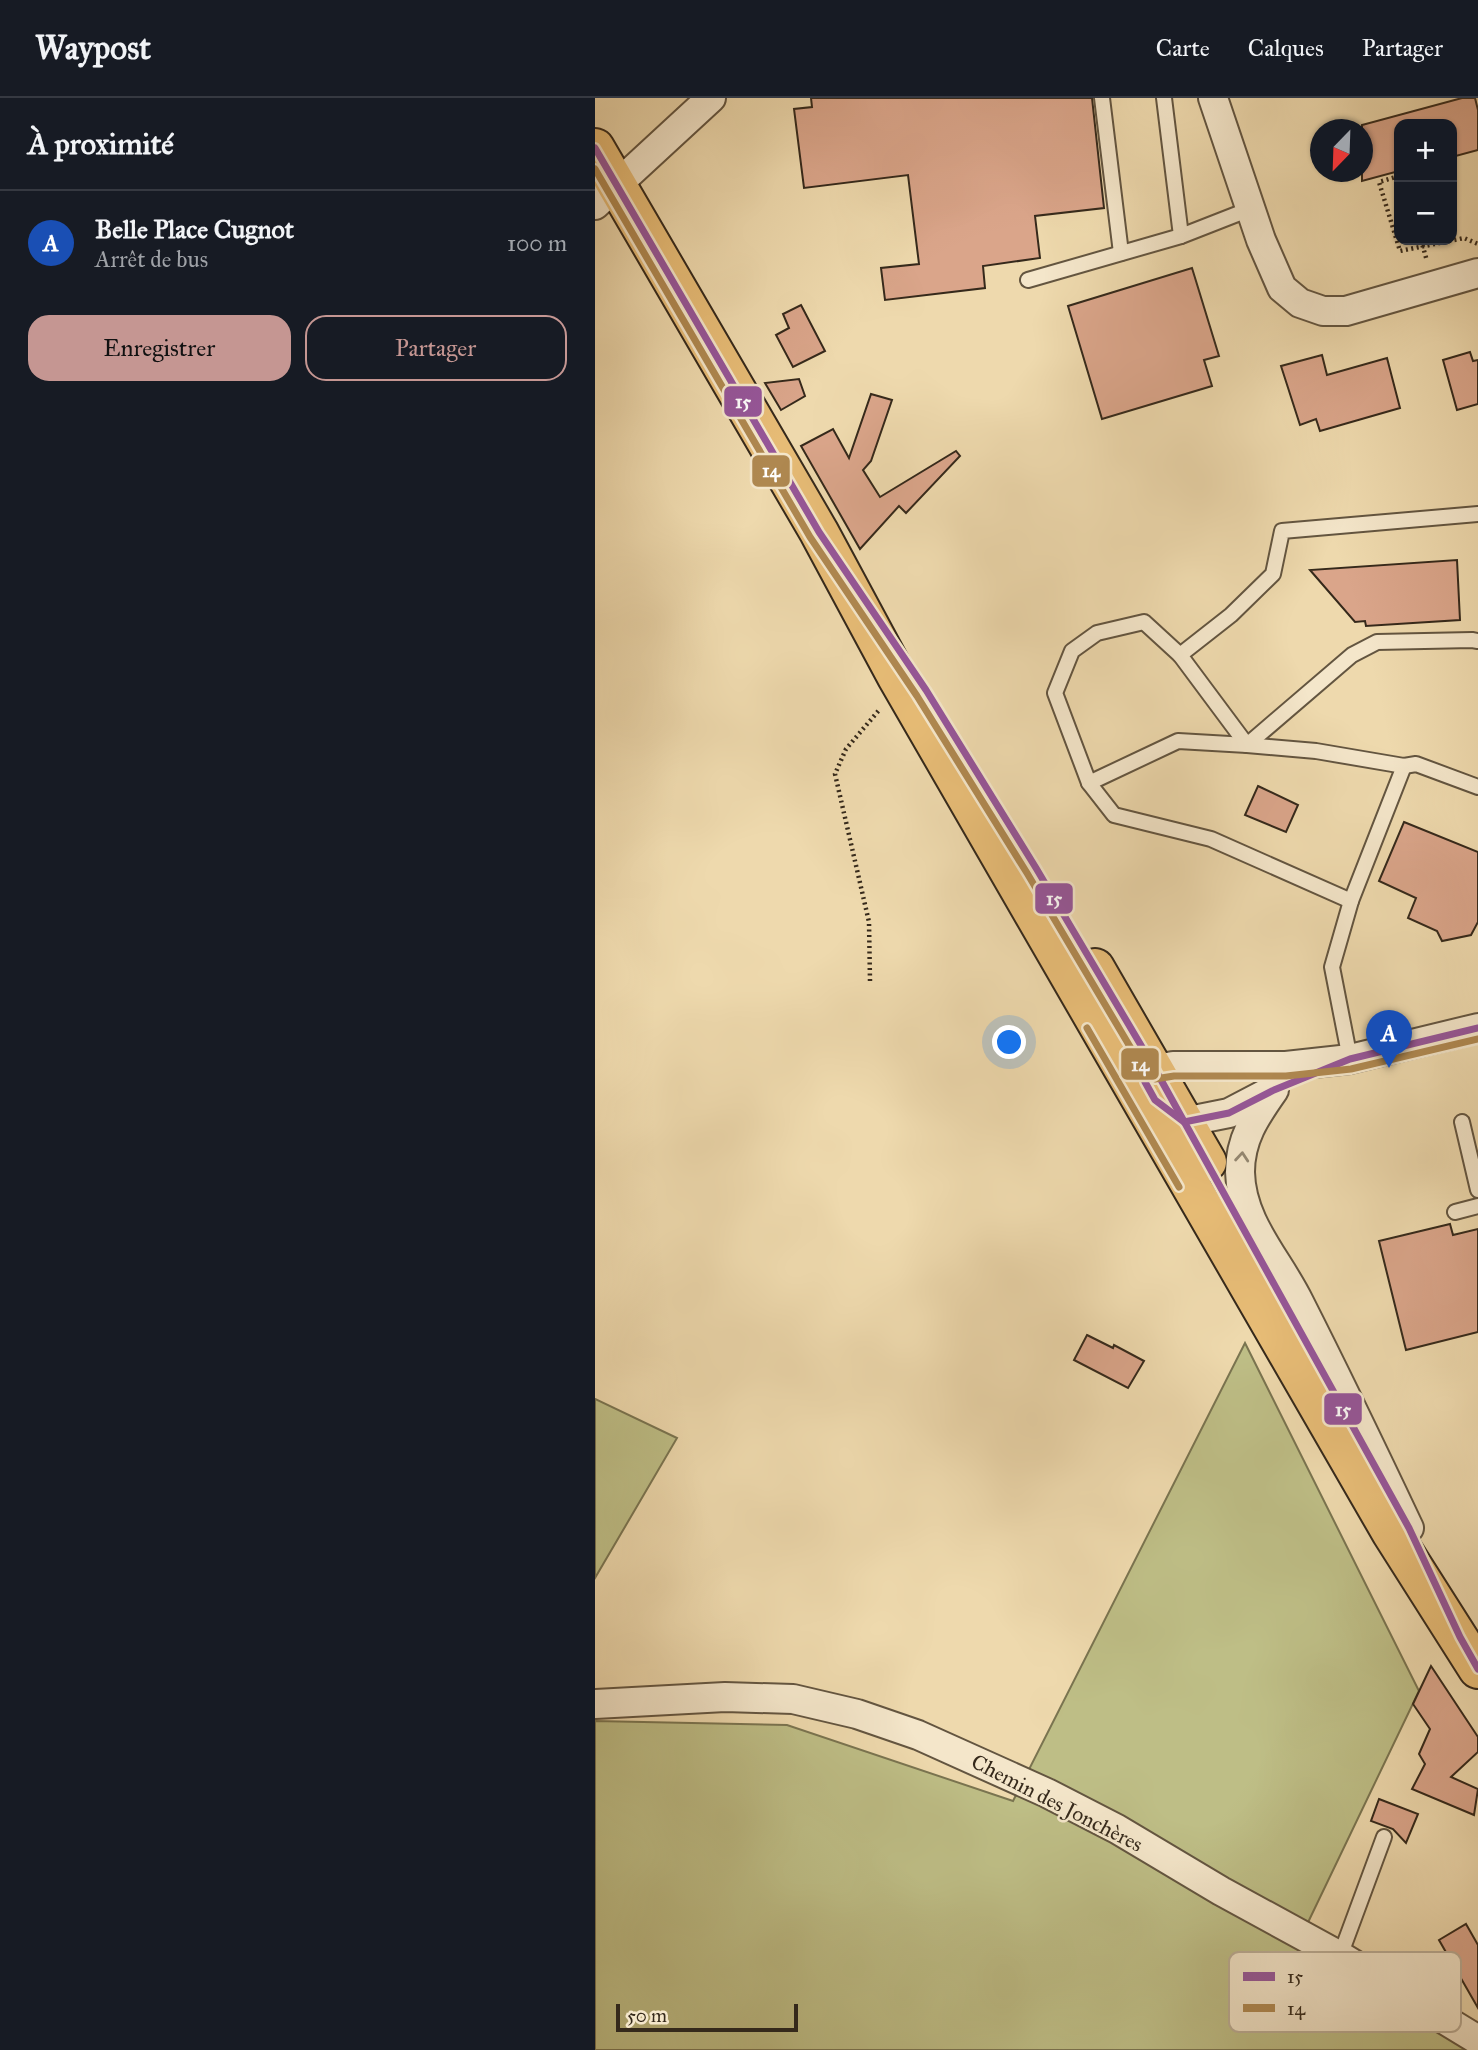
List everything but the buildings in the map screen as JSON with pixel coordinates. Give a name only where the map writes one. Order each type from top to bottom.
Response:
[{"type":"main road","points":[[595,148],[606,196],[819,532],[926,690],[1036,868],[1409,1528],[1469,1653]]},
{"type":"main road","points":[[819,532],[897,677],[1188,1182],[1391,1532],[1469,1653]]},
{"type":"street","points":[[606,196],[712,98]]},
{"type":"street","points":[[1216,99],[1250,209],[1282,288],[1300,303],[1323,311],[1346,311],[1478,273]]},
{"type":"street","points":[[1013,878],[1070,949],[1165,1097],[1188,1182]]},
{"type":"street","points":[[1165,1097],[1173,1066],[1286,1066],[1350,1059],[1478,1028]]},
{"type":"street","points":[[1165,1097],[1230,1113],[1274,1090],[1350,1059]]},
{"type":"street","points":[[1274,1090],[1257,1115],[1242,1146],[1240,1175],[1248,1217],[1297,1298],[1409,1528]]},
{"type":"street","name":"Chemin des Jonchères","points":[[595,1704],[725,1697],[793,1699],[857,1714],[918,1735],[1047,1793],[1117,1829],[1220,1891],[1333,1952]]},
{"type":"street","name":"Chemin des Jonchères","points":[[1461,2030],[1478,2040]]},
{"type":"lane","points":[[1102,98],[1121,253]]},
{"type":"lane","points":[[1164,98],[1181,236]]},
{"type":"lane","points":[[1028,280],[1181,236],[1250,209]]},
{"type":"lane","points":[[1179,655],[1231,615],[1273,575],[1282,531],[1478,514]]},
{"type":"lane","points":[[1247,745],[1179,655],[1144,622],[1097,633],[1072,651],[1055,693],[1089,783],[1114,815],[1211,839],[1351,901]]},
{"type":"lane","points":[[1247,745],[1352,655],[1377,642],[1478,641]]},
{"type":"lane","points":[[1089,783],[1178,741],[1315,751],[1404,766],[1416,764],[1478,787]]},
{"type":"lane","points":[[1350,1059],[1332,967],[1351,901],[1404,766]]},
{"type":"lane","points":[[1462,1122],[1478,1190]]},
{"type":"lane","points":[[1455,1212],[1478,1206]]},
{"type":"lane","points":[[1341,1952],[1384,1837]]},
{"type":"path","points":[[1394,178],[1379,182],[1394,231]]},
{"type":"path","points":[[1457,239],[1464,238],[1478,244]]},
{"type":"path","points":[[1398,245],[1400,251],[1416,245]]},
{"type":"path","points":[[1423,245],[1429,269]]},
{"type":"path","points":[[870,981],[869,922],[835,774],[845,749],[882,706],[897,677]]},
{"type":"green space","points":[[1245,1343],[1419,1691],[1301,1937],[1324,1952],[1229,1952],[1229,2032],[1446,2032],[1473,2050],[595,2050],[595,1721],[787,1725],[1013,1801]]},
{"type":"green space","points":[[595,1399],[677,1438],[595,1578]]},
{"type":"transit line","name":"15","points":[[595,148],[819,532],[926,690],[1155,1069],[1409,1528],[1460,1637],[1478,1669]]},
{"type":"transit line","name":"14","points":[[595,169],[810,537],[917,696],[1027,873],[1148,1077],[1286,1076],[1351,1069],[1478,1039]]},
{"type":"transit line","name":"14","points":[[1087,1028],[1179,1187]]},
{"type":"transit line","name":"15","points":[[1145,1082],[1155,1100],[1184,1122],[1229,1113],[1274,1090],[1350,1059],[1478,1028]]},
{"type":"place","name":"Belle Place Cugnot","points":[[1389,1068]]}]
